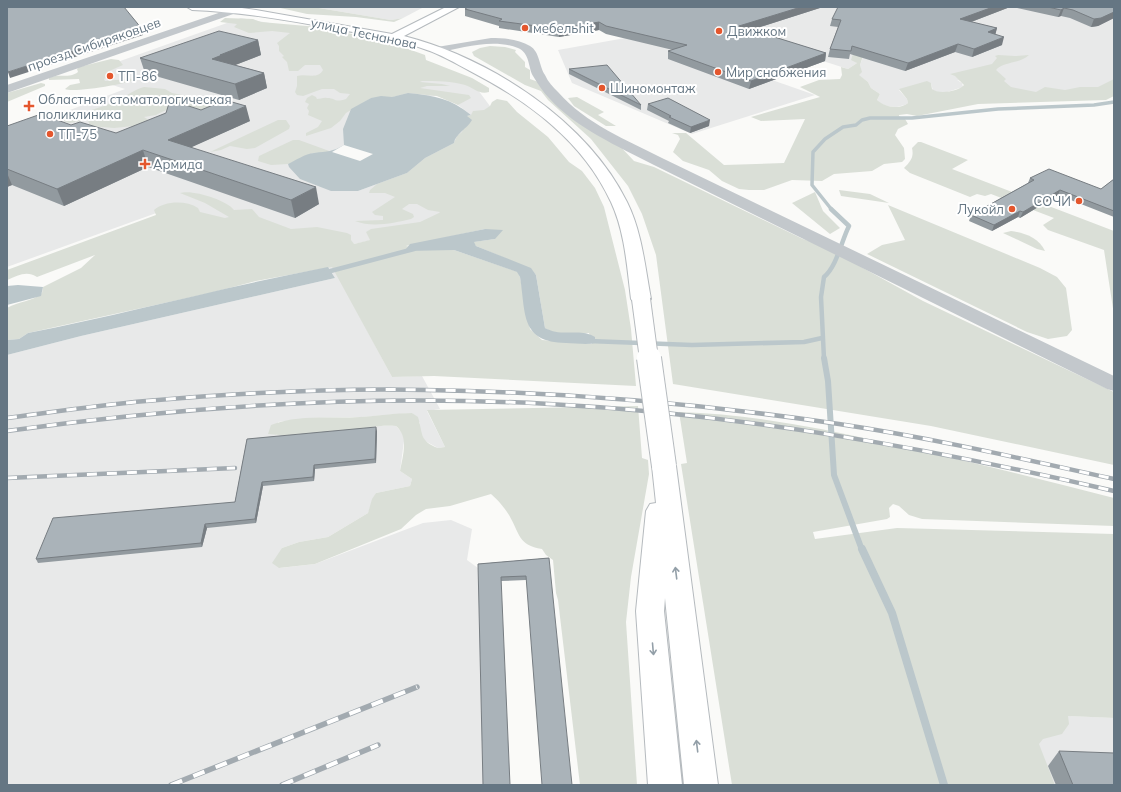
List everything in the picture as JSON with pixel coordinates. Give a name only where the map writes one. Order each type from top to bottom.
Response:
[{"type":"main road","points":[[192,7],[221,8]]},
{"type":"main road","points":[[394,37],[454,7]]},
{"type":"main road","name":"улица Теснанова","points":[[221,8],[394,37],[437,50],[496,79],[523,96],[562,126],[594,161],[604,175],[620,204],[631,239],[641,299],[664,466]]},
{"type":"main road","points":[[664,466],[650,611],[665,785]]},
{"type":"main road","points":[[664,466],[701,785]]},
{"type":"street","name":"проезд Сибиряковцев","points":[[7,89],[236,10]]},
{"type":"street","points":[[437,50],[486,42],[507,43],[523,47],[532,54],[537,72],[554,97],[578,117],[659,162],[1114,384]]},
{"type":"shaded area","points":[[276,7],[313,7],[391,20],[403,18],[394,22],[356,17],[307,14]]},
{"type":"shaded area","points":[[313,7],[424,7],[403,18],[391,20]]},
{"type":"shaded area","points":[[601,7],[1114,7],[1114,82],[1100,88],[1030,96],[957,80],[962,83],[963,87],[944,93],[933,91],[931,83],[899,90],[907,99],[908,103],[896,107],[887,106],[878,102],[877,100],[880,94],[871,88],[868,82],[858,75],[861,72],[860,65],[863,57],[853,53],[852,57],[857,63],[848,69],[779,47]]},
{"type":"shaded area","points":[[225,18],[253,19],[261,22],[318,27],[386,41],[425,55],[426,60],[472,78],[489,88],[489,92],[482,93],[465,85],[455,83],[422,81],[420,82],[450,86],[427,86],[420,88],[469,95],[471,98],[458,105],[437,96],[408,93],[393,97],[371,98],[346,113],[340,121],[331,128],[306,136],[306,133],[318,127],[322,121],[308,115],[309,111],[307,108],[309,104],[305,102],[307,98],[312,95],[317,99],[330,98],[339,101],[346,99],[350,94],[340,93],[334,89],[322,89],[303,96],[297,95],[295,92],[297,86],[297,76],[318,75],[323,70],[320,65],[305,65],[298,71],[289,71],[287,62],[282,57],[284,56],[279,51],[279,46],[277,43],[290,33],[272,31],[249,33],[234,27],[237,24],[220,22]]},
{"type":"shaded area","points":[[241,18],[362,40],[475,86],[510,133],[499,212],[345,246],[173,207],[7,267],[7,134],[125,89],[81,75]],"holes":[[[385,96],[437,96],[454,102],[471,115],[407,173],[358,191],[331,191],[332,152],[344,145]]]},
{"type":"shaded area","points":[[631,37],[703,56],[815,95],[692,134],[572,83],[558,50]]},
{"type":"shaded area","points":[[490,46],[505,47],[516,50],[515,52],[525,62],[525,67],[530,70],[530,79],[541,83],[617,143],[634,161],[654,167],[803,239],[823,246],[923,301],[1114,392],[1114,465],[931,426],[673,384],[656,255],[642,214],[628,186],[591,139],[548,100],[541,91],[525,85],[474,56],[472,52],[480,48]]},
{"type":"shaded area","points":[[853,53],[863,56],[860,65],[862,72],[859,75],[868,82],[871,88],[880,94],[877,100],[892,107],[905,105],[908,103],[907,99],[899,89],[927,81],[931,83],[932,89],[935,91],[949,92],[958,89],[964,85],[955,76],[950,74],[992,64],[997,58],[995,56],[998,55],[1029,55],[1021,60],[1003,65],[996,70],[1006,79],[1004,81],[1011,87],[1036,92],[1045,87],[1065,90],[1080,87],[1098,87],[1114,79],[1114,96],[1106,100],[978,104],[917,116],[907,114],[899,115],[905,119],[908,124],[898,129],[895,135],[904,148],[905,159],[902,162],[884,164],[872,171],[834,174],[822,181],[792,180],[764,190],[739,189],[722,181],[709,170],[683,161],[673,152],[680,139],[678,135],[672,133],[686,133],[724,165],[784,163],[805,119],[761,121],[751,117],[820,97],[800,87],[819,80],[840,79],[842,75],[841,67],[848,69],[857,63],[851,60]]},
{"type":"shaded area","points":[[111,59],[119,60],[123,65],[107,72],[110,75],[104,79],[105,81],[138,78],[124,83],[79,90],[65,89],[70,85],[80,83],[79,79],[49,80],[49,78],[56,76],[68,76],[75,74],[78,72],[77,69],[79,67]]},
{"type":"shaded area","points":[[41,83],[45,84],[45,86],[7,102],[7,93]]},
{"type":"shaded area","points":[[144,87],[165,89],[172,93],[218,104],[221,112],[170,108],[156,115],[144,117],[154,123],[135,129],[134,126],[114,128],[90,126],[88,120],[69,123],[63,121],[65,118],[116,101]]},
{"type":"shaded area","points":[[408,93],[426,95],[449,101],[471,115],[467,116],[472,120],[459,134],[454,143],[425,158],[407,173],[358,191],[331,191],[300,179],[289,167],[288,164],[304,156],[333,150],[344,145],[343,129],[351,109],[371,98],[381,96],[392,97]]},
{"type":"shaded area","points":[[577,97],[604,112],[598,115],[616,126],[606,126],[574,106],[568,98]]},
{"type":"shaded area","points":[[497,99],[507,101],[517,112],[548,137],[569,162],[582,171],[595,188],[604,207],[625,290],[631,329],[636,386],[434,376],[392,377],[332,267],[256,281],[210,293],[28,333],[19,339],[7,340],[7,308],[38,296],[42,293],[43,287],[81,268],[95,255],[37,277],[26,274],[18,275],[7,280],[7,270],[156,215],[154,210],[169,203],[193,205],[198,208],[200,212],[225,218],[229,217],[205,203],[180,193],[185,192],[209,196],[230,206],[234,210],[252,209],[259,217],[291,229],[317,227],[347,233],[351,235],[351,240],[354,244],[370,240],[366,232],[371,229],[420,222],[439,213],[440,212],[428,210],[417,204],[409,204],[402,209],[413,214],[414,217],[411,219],[376,224],[355,221],[383,220],[383,216],[375,215],[372,212],[395,197],[385,193],[369,193],[370,190],[377,184],[407,173],[425,158],[454,143],[457,136],[462,132],[467,116],[471,115],[473,111],[484,110],[490,106],[492,102]],"holes":[[[485,229],[495,239],[473,242],[476,246],[531,269],[536,275],[545,328],[554,333],[589,333],[592,344],[542,340],[530,329],[518,272],[454,250],[425,250],[406,246]]]},
{"type":"shaded area","points":[[278,120],[286,120],[290,126],[289,129],[255,148],[247,149],[230,146],[221,150],[210,152]]},
{"type":"shaded area","points":[[293,140],[299,140],[332,152],[313,153],[288,164],[271,165],[258,161],[259,156]]},
{"type":"shaded area","points":[[918,142],[968,160],[952,169],[1114,231],[1114,315],[1104,250],[1048,230],[1043,225],[1054,218],[991,194],[985,196],[977,194],[970,197],[910,173],[904,168],[913,154],[912,148]]},
{"type":"shaded area","points":[[839,190],[870,194],[889,203],[841,196]]},
{"type":"shaded area","points":[[815,192],[823,211],[840,228],[830,234],[792,203]]},
{"type":"shaded area","points":[[888,205],[1040,268],[1057,277],[1066,288],[1072,330],[1067,336],[1048,339],[1027,332],[867,254],[882,245],[905,240]]},
{"type":"shaded area","points":[[485,229],[503,230],[495,239],[474,242],[476,246],[531,268],[536,275],[545,328],[552,331],[565,333],[577,332],[589,334],[595,337],[595,343],[580,344],[551,341],[540,337],[533,331],[528,324],[525,314],[520,277],[517,272],[454,250],[408,251],[406,249],[410,244]]},
{"type":"shaded area","points":[[1011,231],[1021,233],[1035,239],[1045,251],[1037,249],[1003,233]]},
{"type":"shaded area","points":[[328,267],[333,267],[392,377],[422,376],[440,409],[427,411],[445,447],[438,448],[425,441],[419,429],[420,423],[412,413],[361,417],[311,418],[278,422],[276,435],[347,432],[367,426],[396,426],[404,435],[400,471],[412,479],[410,486],[376,493],[368,513],[328,537],[299,542],[282,548],[280,568],[315,564],[423,523],[451,520],[472,529],[467,560],[478,568],[483,785],[7,785],[7,355],[81,336],[335,278]]},
{"type":"shaded area","points":[[328,267],[335,278],[81,336],[7,355],[7,340],[19,339],[28,333]]},
{"type":"shaded area","points":[[18,285],[43,287],[41,296],[7,305],[7,286]]},
{"type":"shaded area","points":[[638,406],[642,458],[648,460],[649,474],[631,577],[626,622],[637,785],[580,785],[553,560],[546,555],[542,549],[528,545],[521,538],[507,512],[491,494],[450,506],[426,509],[416,515],[401,529],[315,564],[279,568],[272,563],[282,548],[299,542],[328,537],[368,513],[372,499],[376,493],[410,486],[412,479],[400,471],[404,441],[403,435],[396,426],[371,427],[318,436],[287,436],[268,434],[271,425],[293,419],[304,418],[360,417],[412,413],[418,417],[425,439],[438,448],[445,447],[427,410]]},
{"type":"shaded area","points":[[679,412],[755,418],[832,431],[911,448],[1114,498],[1114,526],[922,519],[909,515],[899,506],[893,504],[889,508],[890,517],[887,519],[813,532],[815,539],[897,528],[1114,534],[1114,718],[1068,716],[1069,724],[1062,734],[1043,739],[1039,744],[1055,785],[732,785],[681,464],[687,463]]},
{"type":"shaded area","points":[[1025,714],[1114,718],[1114,785],[1055,785]]},
{"type":"pier","points":[[344,145],[373,154],[360,161],[332,152]]},
{"type":"building","points":[[7,7],[124,7],[142,29],[8,72]]},
{"type":"building","points":[[468,7],[801,7],[739,26],[826,53],[751,81],[668,51],[687,45],[606,26],[599,22],[559,29],[499,21],[502,19],[465,9]]},
{"type":"building","points":[[838,7],[993,7],[960,19],[997,28],[988,32],[1004,37],[974,49],[958,44],[908,63],[852,46],[851,51],[830,49],[841,20],[832,19]]},
{"type":"building","points":[[1048,7],[1114,7],[1114,12],[1101,18],[1094,19],[1073,10],[1064,8],[1061,10]]},
{"type":"building","points":[[219,31],[258,40],[212,59],[264,73],[235,84],[140,58]]},
{"type":"building","points":[[607,65],[641,105],[569,69]]},
{"type":"building","points":[[668,98],[710,120],[691,127],[669,117],[671,116],[648,104]]},
{"type":"building","points":[[170,100],[201,110],[225,100],[246,106],[168,140],[316,187],[291,200],[143,150],[57,189],[7,169],[7,126],[41,114],[71,125],[80,122],[116,133],[166,113]]},
{"type":"building","points":[[1049,169],[1101,189],[1114,179],[1114,211],[1060,190],[1023,212],[1020,211],[994,225],[971,215],[1034,180],[1030,178]]},
{"type":"building","points":[[376,427],[375,459],[314,465],[313,477],[262,482],[255,519],[205,524],[201,543],[36,559],[53,518],[235,502],[247,439]]},
{"type":"building","points":[[549,558],[572,785],[542,785],[526,576],[501,577],[510,785],[483,785],[478,564]]},
{"type":"building","points":[[1059,751],[1114,753],[1114,785],[1073,785]]},
{"type":"waterway","points":[[832,210],[812,185],[813,152],[825,139],[843,127],[856,125],[862,120],[870,118],[912,118],[998,109],[1094,105],[1114,102]]},
{"type":"waterway","points":[[824,359],[821,297],[824,277],[836,260],[849,226],[832,210]]},
{"type":"waterway","points":[[323,273],[414,249]]},
{"type":"waterway","points":[[589,341],[692,345],[804,342],[822,338]]},
{"type":"waterway","points":[[824,358],[828,381],[834,475],[862,550]]},
{"type":"waterway","points":[[862,549],[892,613],[944,785]]},
{"type":"railway","points":[[7,418],[146,401],[286,392],[391,390],[529,393],[685,405],[839,424],[943,442],[1114,479]]},
{"type":"railway","points":[[7,431],[142,415],[277,404],[413,400],[549,404],[692,416],[833,435],[904,447],[1044,475],[1114,491]]},
{"type":"railway","points":[[7,478],[235,468]]},
{"type":"railway","points":[[171,785],[417,687]]},
{"type":"railway","points":[[282,785],[378,745]]},
{"type":"place","name":"мебельhit","points":[[525,28]]},
{"type":"place","name":"Движком","points":[[719,31]]},
{"type":"place","name":"Мир снабжения","points":[[718,72]]},
{"type":"place","name":"ТП-86","points":[[110,76]]},
{"type":"place","name":"Шиномонтаж","points":[[602,88]]},
{"type":"place","name":"Областная стоматологическая поликлиника","points":[[29,106]]},
{"type":"place","name":"ТП-75","points":[[50,134]]},
{"type":"place","name":"Армида","points":[[145,164]]},
{"type":"place","name":"СОЧИ","points":[[1079,201]]},
{"type":"place","name":"Лукойл","points":[[1012,209]]}]
